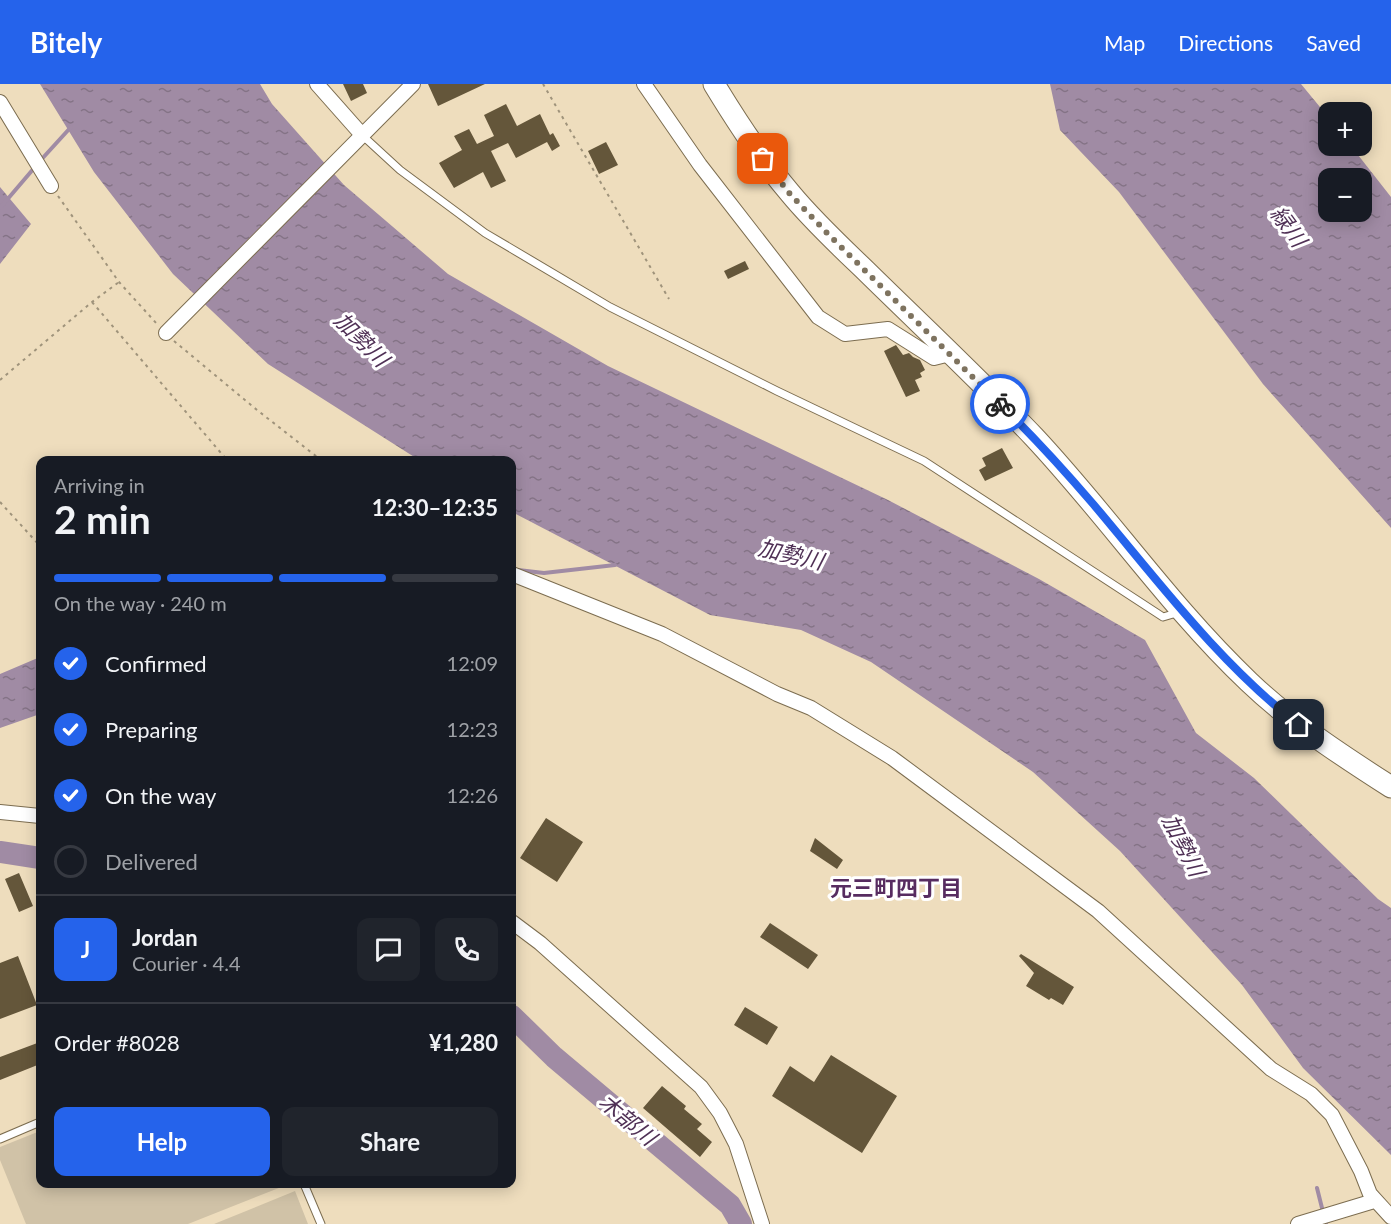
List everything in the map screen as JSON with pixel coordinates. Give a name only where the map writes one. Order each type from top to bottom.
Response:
[{"type":"main road","points":[[714,84],[740,127],[790,194],[1034,437],[1183,612],[1228,661],[1281,710],[1318,739],[1391,788]]},
{"type":"street","points":[[317,84],[363,136]]},
{"type":"street","points":[[166,333],[413,84]]},
{"type":"street","points":[[644,84],[700,165],[818,317],[845,334],[888,329],[934,358],[950,354]]},
{"type":"street","points":[[0,102],[51,186]]},
{"type":"street","points":[[516,576],[662,634],[777,694],[812,708],[892,758],[1098,911],[1271,1069],[1311,1094],[1332,1115],[1374,1201],[1391,1217]]},
{"type":"street","points":[[0,812],[36,816]]},
{"type":"street","points":[[516,925],[540,943],[701,1087],[720,1113],[736,1144],[762,1224]]},
{"type":"street","points":[[1298,1224],[1374,1201]]},
{"type":"lane","points":[[363,136],[400,171],[485,233],[609,307],[924,461],[1163,618],[1183,612]]},
{"type":"lane","points":[[0,1138],[36,1124]]},
{"type":"lane","points":[[306,1188],[321,1224]]},
{"type":"path","points":[[543,84],[669,299]]},
{"type":"path","points":[[0,380],[119,282]]},
{"type":"path","points":[[92,302],[224,456]]},
{"type":"path","points":[[0,502],[36,542]]},
{"type":"shaded area","points":[[36,1133],[36,1188],[279,1188],[188,1224],[26,1224],[0,1160],[0,1147]]},
{"type":"shaded area","points":[[295,1191],[308,1224],[214,1224]]},
{"type":"water","name":"加勢川","points":[[40,84],[260,84],[272,104],[344,185],[448,274],[608,366],[888,500],[1039,579],[1145,640],[1196,733],[1254,778],[1378,899],[1391,908],[1391,1155],[1303,1068],[1242,985],[1120,851],[1033,772],[871,662],[801,630],[710,615],[516,514],[516,456],[413,456],[268,364],[173,274],[94,172]]},
{"type":"water","name":"緑川","points":[[1050,84],[1301,84],[1318,105],[1318,156],[1359,156],[1368,168],[1318,168],[1318,222],[1372,222],[1372,173],[1391,197],[1391,528],[1263,384],[1119,192],[1060,130]]},
{"type":"water","points":[[0,187],[31,224],[0,264]]},
{"type":"water","points":[[36,659],[36,715],[0,728],[0,674]]},
{"type":"building","points":[[343,84],[363,84],[367,93],[351,101]]},
{"type":"building","points":[[428,84],[485,84],[438,106]]},
{"type":"building","points":[[506,104],[517,126],[540,114],[550,135],[553,133],[560,146],[552,151],[547,142],[516,158],[508,143],[491,151],[506,181],[491,188],[483,172],[454,188],[439,163],[462,150],[454,136],[469,129],[477,144],[494,136],[484,115]]},
{"type":"building","points":[[606,142],[618,165],[599,174],[588,151]]},
{"type":"building","points":[[745,261],[749,269],[728,279],[724,271]]},
{"type":"building","points":[[896,345],[903,355],[909,353],[920,360],[925,370],[920,373],[922,377],[915,380],[920,391],[906,397],[884,351]]},
{"type":"building","points":[[1002,448],[1013,468],[985,481],[979,470],[986,466],[982,458]]},
{"type":"building","points":[[546,818],[583,842],[557,882],[520,858]]},
{"type":"building","points":[[815,838],[843,860],[837,869],[810,851]]},
{"type":"building","points":[[19,873],[33,906],[19,912],[5,879]]},
{"type":"building","points":[[770,923],[818,955],[808,969],[760,937]]},
{"type":"building","points":[[1021,954],[1074,987],[1063,1005],[1051,998],[1049,1000],[1026,986],[1034,973],[1019,956]]},
{"type":"building","points":[[18,956],[36,1005],[0,1019],[0,963]]},
{"type":"building","points":[[745,1007],[778,1027],[767,1045],[734,1025]]},
{"type":"building","points":[[36,1044],[36,1066],[0,1080],[0,1057]]},
{"type":"building","points":[[831,1055],[897,1096],[862,1153],[772,1096],[790,1066],[814,1082]]},
{"type":"building","points":[[662,1086],[686,1106],[684,1109],[702,1124],[697,1129],[712,1142],[700,1157],[643,1108]]},
{"type":"waterway","points":[[40,161],[71,127]]},
{"type":"waterway","points":[[0,208],[35,167]]},
{"type":"waterway","points":[[518,570],[544,573],[615,565]]},
{"type":"waterway","name":"木部川","points":[[0,852],[36,857]]},
{"type":"waterway","name":"木部川","points":[[516,1020],[554,1057],[730,1205],[741,1224]]},
{"type":"waterway","points":[[1317,1188],[1326,1224]]},
{"type":"way so far","points":[[763,159],[790,194],[828,234],[1000,404]]},
{"type":"district","name":"元三町四丁目","points":[[896,887]]},
{"type":"route","points":[[1000,404],[1034,437],[1183,612],[1228,661],[1299,725]]}]
